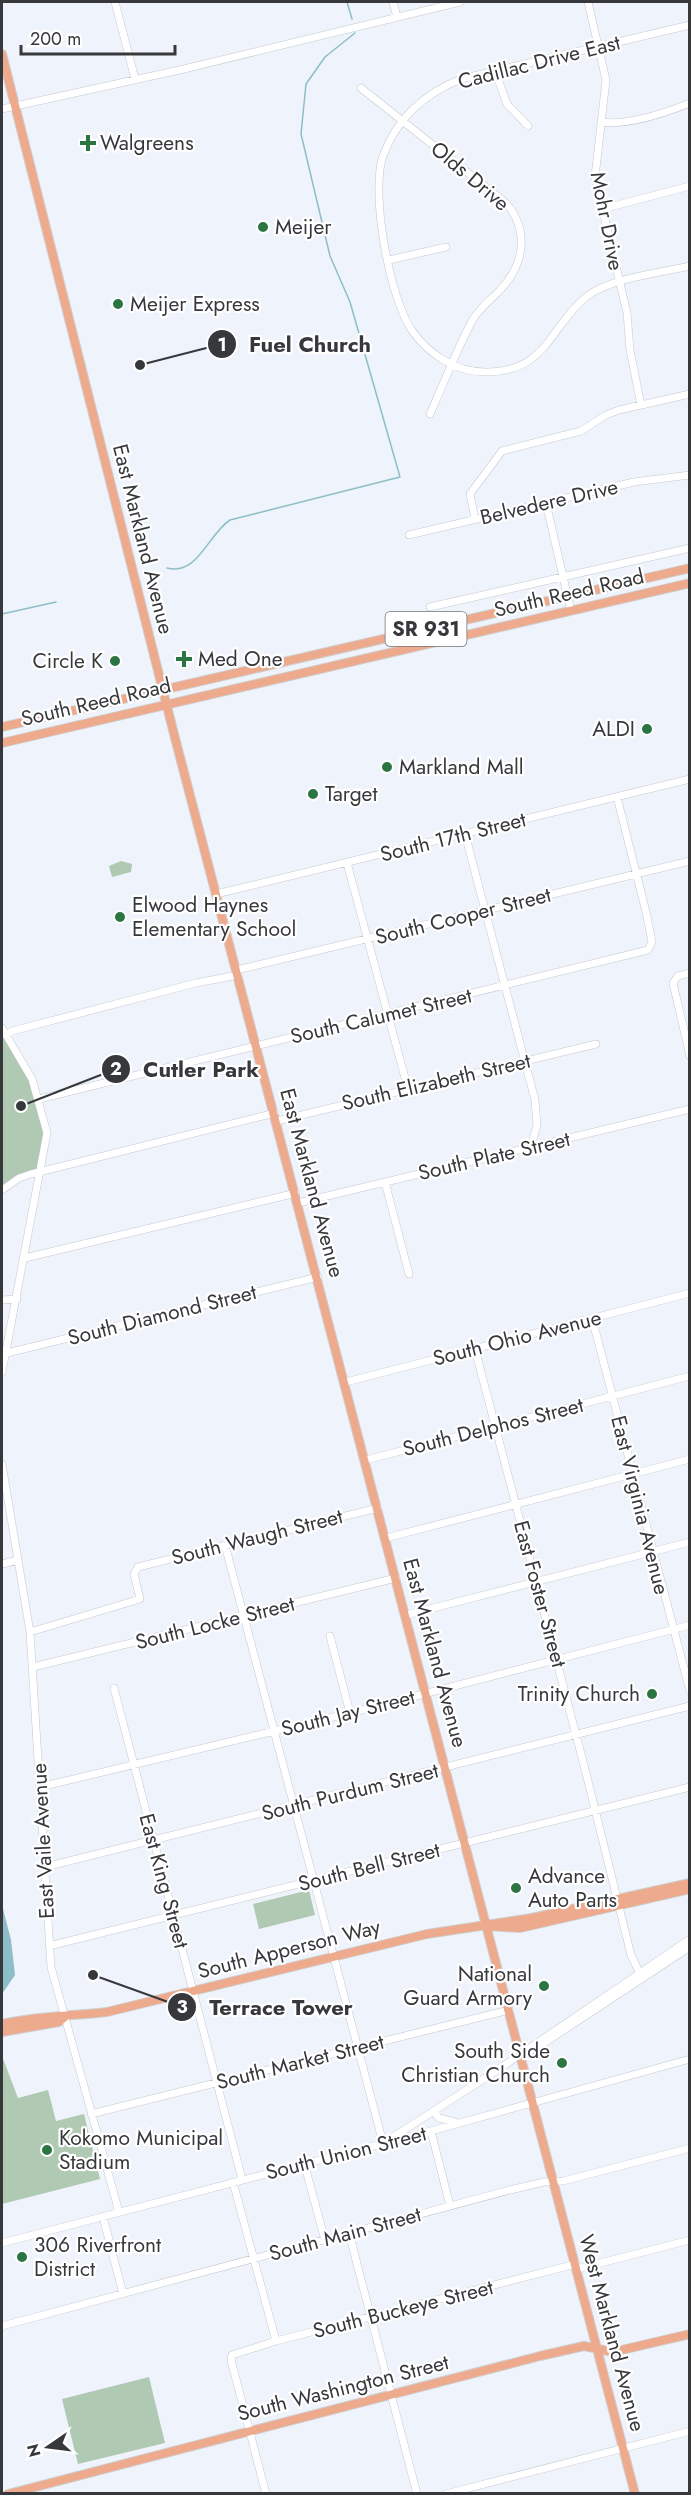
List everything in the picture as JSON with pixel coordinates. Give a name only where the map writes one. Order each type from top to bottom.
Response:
[{"type":"main road","name":"East Markland Avenue","points":[[2,54],[163,690],[554,2181]]},
{"type":"main road","name":"South Reed Road","points":[[2,727],[690,568]]},
{"type":"main road","name":"South Reed Road","points":[[2,743],[690,583]]},
{"type":"main road","name":"South Apperson Way","points":[[2,2024],[39,2017],[66,2017],[107,2012],[427,1934],[487,1926],[520,1928],[690,1882]]},
{"type":"main road","name":"South Apperson Way","points":[[618,1900],[690,1889]]},
{"type":"main road","name":"South Apperson Way","points":[[2,2032],[59,2022],[66,2017]]},
{"type":"main road","name":"West Markland Avenue","points":[[554,2181],[635,2493]]},
{"type":"main road","name":"South Washington Street","points":[[8,2493],[584,2346],[613,2352],[690,2334]]},
{"type":"street","points":[[117,2],[135,79]]},
{"type":"street","points":[[393,2],[397,17]]},
{"type":"street","points":[[2,110],[460,2]]},
{"type":"street","name":"Mohr Drive","points":[[588,2],[606,80],[595,177],[619,282],[641,405]]},
{"type":"street","name":"Cadillac Drive East","points":[[452,365],[434,354],[412,330],[400,306],[389,260],[378,200],[378,179],[382,158],[401,120],[426,97],[444,86],[495,71],[690,25]]},
{"type":"street","points":[[495,71],[507,104],[528,126]]},
{"type":"street","name":"Olds Drive","points":[[361,88],[506,203],[512,209],[522,236],[520,259],[515,272],[473,318],[430,414]]},
{"type":"street","points":[[601,122],[621,122],[671,111],[690,103]]},
{"type":"street","points":[[602,209],[690,186]]},
{"type":"street","points":[[389,260],[446,248]]},
{"type":"street","points":[[452,365],[487,372],[522,365],[548,346],[586,297],[603,287],[619,282],[690,266]]},
{"type":"street","points":[[475,519],[470,494],[502,451],[582,431],[606,415],[690,394]]},
{"type":"street","name":"Belvedere Drive","points":[[409,535],[659,477],[690,475]]},
{"type":"street","points":[[546,503],[571,611]]},
{"type":"street","points":[[430,607],[690,548]]},
{"type":"street","name":"South 17th Street","points":[[216,894],[690,779]]},
{"type":"street","points":[[617,797],[636,874]]},
{"type":"street","points":[[465,834],[537,1115],[531,1147]]},
{"type":"street","name":"South Cooper Street","points":[[4,1031],[12,1031],[484,910],[690,861]]},
{"type":"street","points":[[347,863],[408,1089]]},
{"type":"street","name":"South Calumet Street","points":[[39,1099],[644,952],[651,947],[636,874]]},
{"type":"street","points":[[690,973],[678,976],[673,990],[690,1056]]},
{"type":"street","points":[[2,1372],[42,1171],[47,1133],[39,1099],[25,1064],[4,1031]]},
{"type":"street","name":"South Elizabeth Street","points":[[2,1190],[19,1178],[42,1171],[408,1089],[596,1044]]},
{"type":"street","name":"South Plate Street","points":[[25,1258],[297,1198],[385,1182],[690,1109]]},
{"type":"street","points":[[385,1182],[409,1274]]},
{"type":"street","name":"South Diamond Street","points":[[7,1353],[318,1277]]},
{"type":"street","name":"South Ohio Avenue","points":[[345,1382],[690,1293]]},
{"type":"street","points":[[2,1299],[17,1299]]},
{"type":"street","name":"East Virginia Avenue","points":[[592,1318],[690,1691]]},
{"type":"street","name":"East Foster Street","points":[[475,1349],[596,1811],[631,1955],[640,1975]]},
{"type":"street","name":"South Delphos Street","points":[[366,1460],[690,1376]]},
{"type":"street","points":[[386,1538],[690,1460]]},
{"type":"street","name":"East Vaile Avenue","points":[[2,1464],[30,1632],[51,1967],[119,2212]]},
{"type":"street","name":"South Waugh Street","points":[[30,1632],[140,1599],[134,1574],[135,1569],[378,1508]]},
{"type":"street","points":[[406,1615],[690,1542]]},
{"type":"street","points":[[225,1545],[383,2143],[520,2054],[536,2049],[690,1939]]},
{"type":"street","points":[[2,1564],[18,1560]]},
{"type":"street","name":"South Locke Street","points":[[33,1667],[396,1578]]},
{"type":"street","name":"South Jay Street","points":[[40,1787],[350,1713],[690,1625]]},
{"type":"street","points":[[330,1636],[350,1713]]},
{"type":"street","name":"East King Street","points":[[114,1688],[242,2179]]},
{"type":"street","name":"South Purdum Street","points":[[45,1867],[690,1706]]},
{"type":"street","name":"South Bell Street","points":[[49,1947],[690,1787]]},
{"type":"street","points":[[640,1975],[690,1947]]},
{"type":"street","name":"South Market Street","points":[[92,2114],[509,2010]]},
{"type":"street","name":"South Union Street","points":[[2,2243],[431,2131],[690,2059]]},
{"type":"street","points":[[434,2112],[445,2121],[460,2123]]},
{"type":"street","points":[[431,2131],[450,2206]]},
{"type":"street","name":"South Main Street","points":[[2,2326],[450,2206],[690,2148]]},
{"type":"street","points":[[304,2163],[325,2240]]},
{"type":"street","points":[[232,2182],[276,2341]]},
{"type":"street","points":[[103,2217],[123,2294]]},
{"type":"street","points":[[349,2233],[417,2493]]},
{"type":"street","name":"South Buckeye Street","points":[[249,2431],[231,2357],[276,2341],[690,2240]]},
{"type":"street","points":[[249,2431],[266,2493]]},
{"type":"street","points":[[446,2493],[690,2431]]},
{"type":"green space","points":[[121,861],[132,864],[131,872],[112,877],[109,866]]},
{"type":"green space","points":[[2,1028],[25,1064],[47,1128],[42,1171],[2,1190]]},
{"type":"green space","points":[[309,1890],[315,1915],[259,1929],[253,1904]]},
{"type":"green space","name":"Kokomo Municipal Stadium","points":[[2,2056],[18,2098],[48,2090],[56,2121],[84,2114],[100,2179],[2,2204]]},
{"type":"green space","points":[[149,2377],[165,2443],[78,2464],[62,2399]]},
{"type":"water","points":[[2,1905],[11,1940],[15,1975],[2,1994]]},
{"type":"waterway","points":[[347,2],[352,19]]},
{"type":"waterway","points":[[167,568],[178,569],[195,560],[222,526],[230,520],[400,477],[350,302],[330,256],[301,134],[306,84],[325,57],[355,33]]},
{"type":"waterway","points":[[2,614],[56,602]]},
{"type":"place","name":"Walgreens","points":[[88,143]]},
{"type":"place","name":"Meijer","points":[[263,227]]},
{"type":"place","name":"Meijer Express","points":[[118,304]]},
{"type":"place","name":"Fuel Church","points":[[140,365]]},
{"type":"place","name":"Med One","points":[[184,659]]},
{"type":"place","name":"Circle K","points":[[115,661]]},
{"type":"place","name":"ALDI","points":[[647,729]]},
{"type":"place","name":"Markland Mall","points":[[387,767]]},
{"type":"place","name":"Target","points":[[313,794]]},
{"type":"place","name":"Elwood Haynes Elementary School","points":[[120,917]]},
{"type":"place","name":"Cutler Park","points":[[21,1106]]},
{"type":"place","name":"Trinity Church","points":[[652,1694]]},
{"type":"place","name":"Advance Auto Parts","points":[[516,1888]]},
{"type":"place","name":"Terrace Tower","points":[[93,1975]]},
{"type":"place","name":"National Guard Armory","points":[[544,1986]]},
{"type":"place","name":"South Side Christian Church","points":[[562,2063]]},
{"type":"place","name":"Kokomo Municipal Stadium","points":[[47,2150]]},
{"type":"place","name":"306 Riverfront District","points":[[22,2257]]}]
